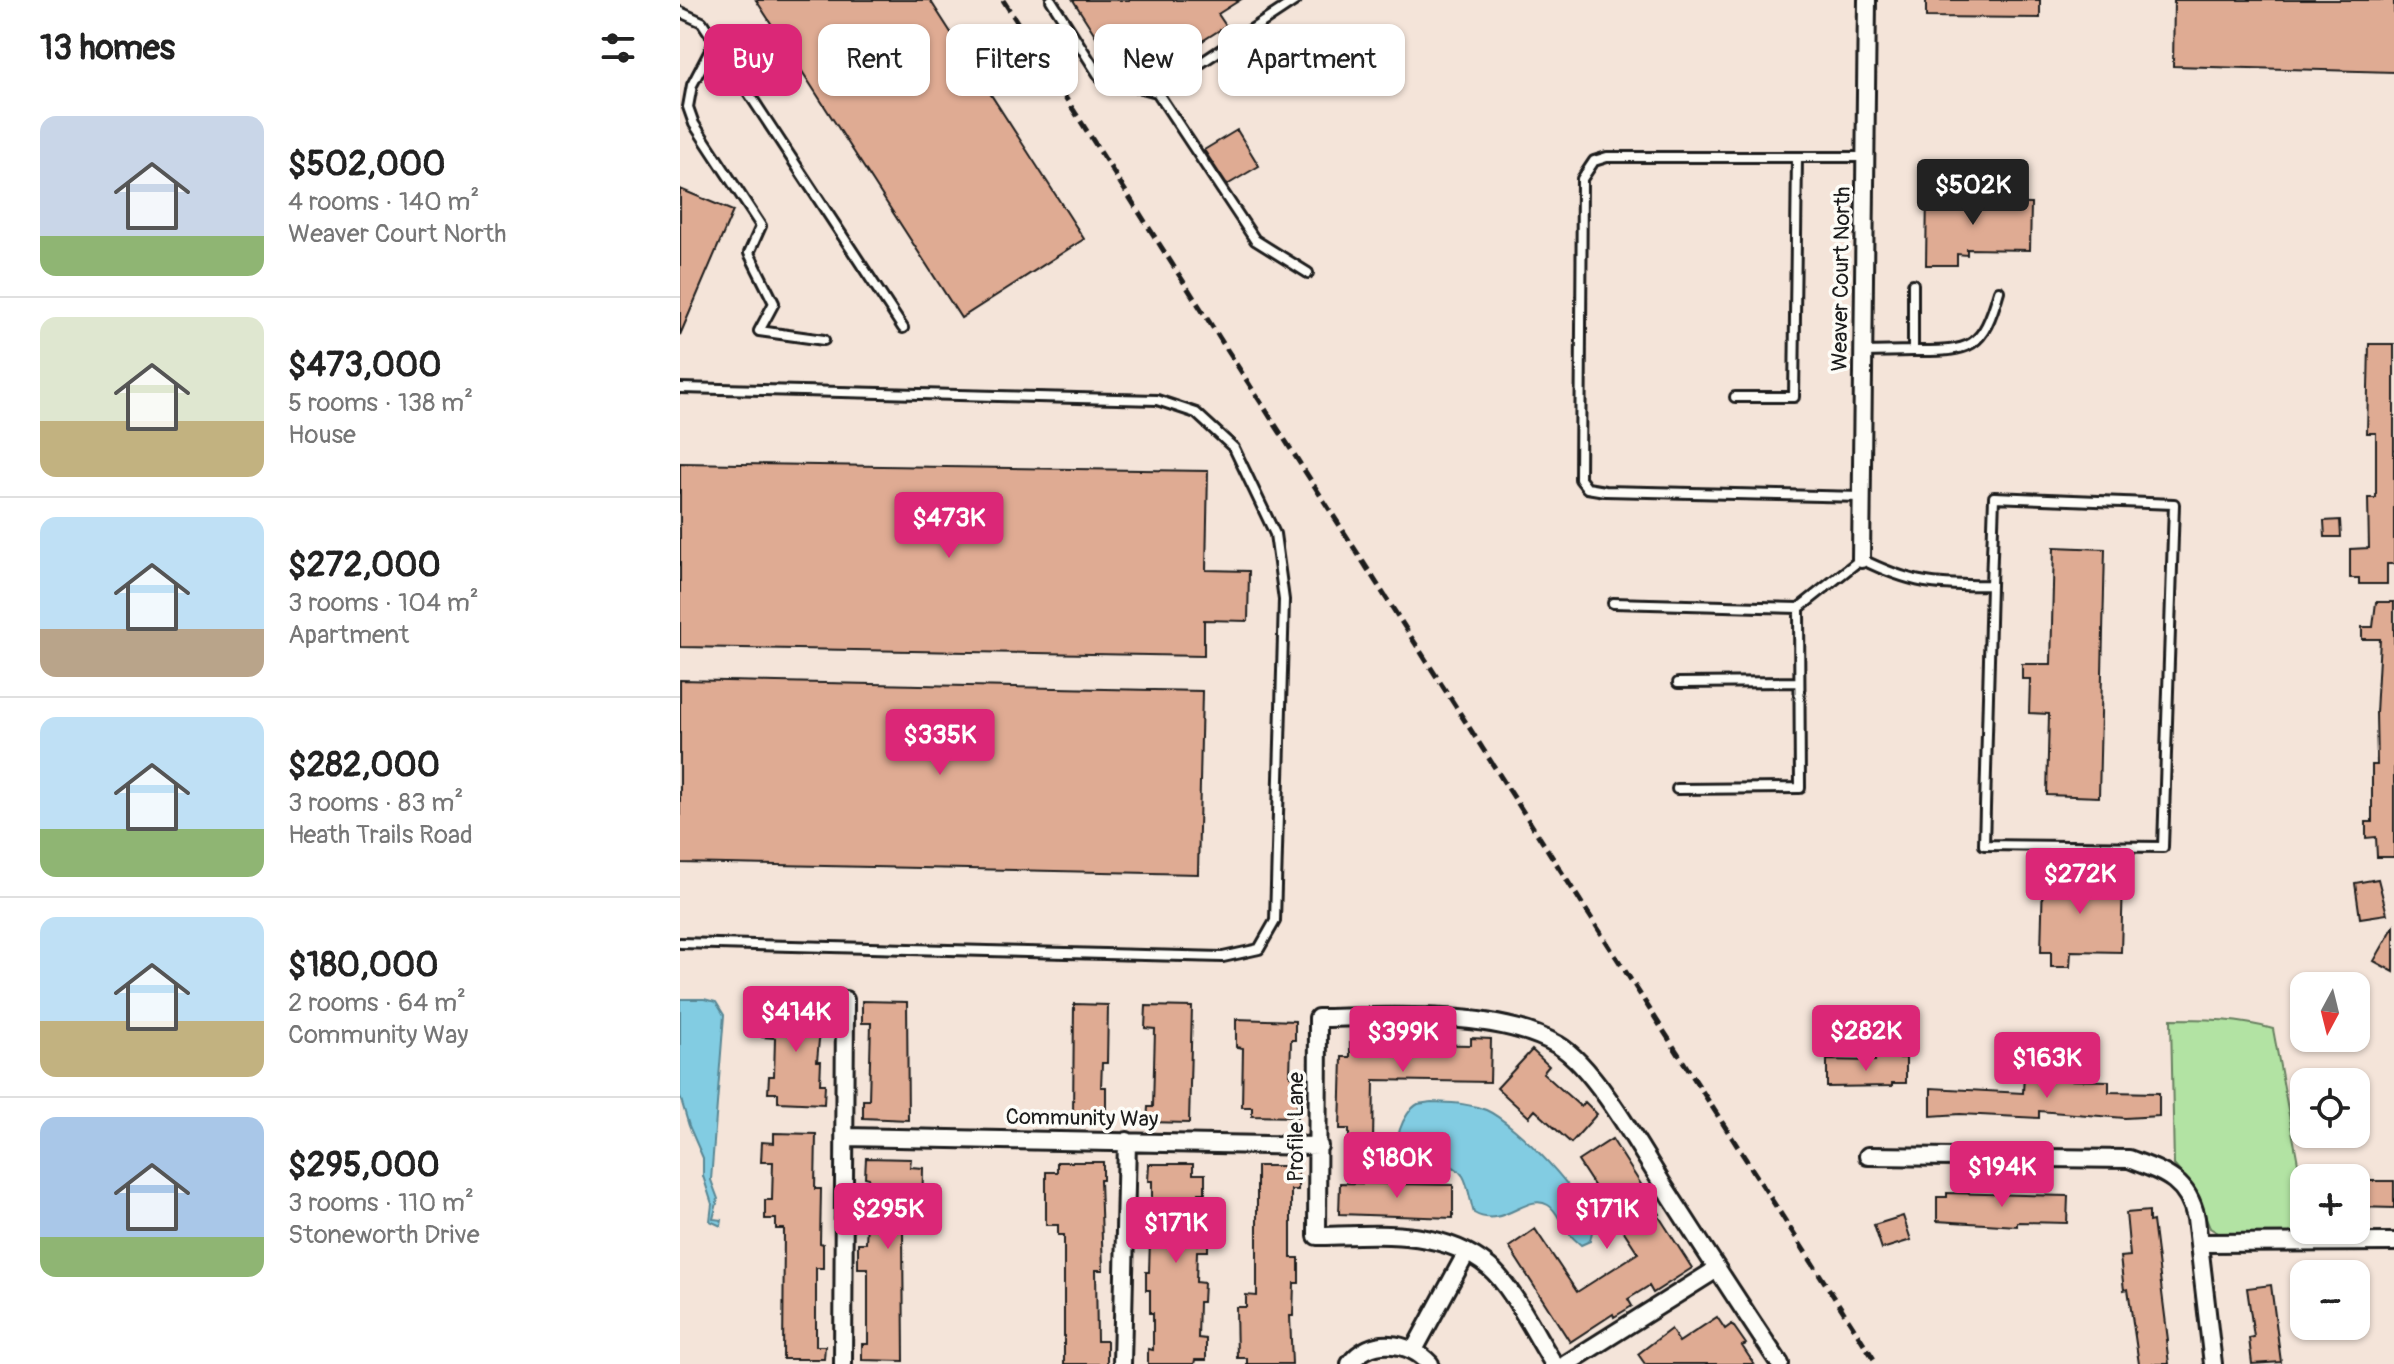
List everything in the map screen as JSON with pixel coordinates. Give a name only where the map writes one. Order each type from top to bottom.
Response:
[{"type":"street","name":"Weaver Court North","points":[[1861,559],[1867,0]]},
{"type":"street","points":[[843,1364],[845,1000]]},
{"type":"street","name":"Profile Lane","points":[[1466,1254],[1434,1240],[1413,1236],[1317,1236],[1318,1018],[1420,1017],[1480,1023],[1538,1036],[1559,1046],[1581,1063],[1621,1119],[1717,1269]]},
{"type":"street","name":"Community Way","points":[[845,1137],[1319,1146]]},
{"type":"street","points":[[1122,1364],[1127,1141]]},
{"type":"street","points":[[1868,1156],[2129,1159],[2177,1181],[2192,1200],[2201,1243],[2213,1364]]},
{"type":"street","points":[[2201,1243],[2394,1242]]},
{"type":"street","points":[[1414,1350],[1466,1254],[1489,1267],[1502,1283],[1554,1364]]},
{"type":"street","points":[[1566,1364],[1717,1269],[1780,1364]]},
{"type":"street","points":[[1350,1364],[1368,1348],[1390,1344],[1414,1350],[1430,1364]]},
{"type":"lane","points":[[1051,0],[1094,68]]},
{"type":"lane","points":[[1202,62],[1296,0]]},
{"type":"lane","points":[[680,12],[704,25]]},
{"type":"lane","points":[[704,62],[692,85],[688,107],[694,124],[761,226],[749,253],[774,303],[759,331],[824,340]]},
{"type":"lane","points":[[751,96],[903,328]]},
{"type":"lane","points":[[1160,96],[1255,240],[1308,273]]},
{"type":"lane","points":[[1861,497],[1605,491],[1587,488],[1580,479],[1582,179],[1594,161],[1607,157],[1865,157]]},
{"type":"lane","points":[[1735,397],[1794,397],[1797,157]]},
{"type":"lane","points":[[1913,284],[1913,351]]},
{"type":"lane","points":[[1862,352],[1951,351],[1977,342],[1990,321],[1999,291]]},
{"type":"lane","points":[[680,388],[1157,400],[1196,413],[1234,448],[1275,534],[1284,600],[1275,921],[1259,949],[1223,957],[680,943]]},
{"type":"lane","points":[[1994,497],[2174,504],[2163,847],[1984,845],[1991,585],[1994,497]]},
{"type":"lane","points":[[1613,603],[1799,608],[1861,559],[1892,575],[1938,586],[1991,585]]},
{"type":"lane","points":[[1677,789],[1800,788],[1799,608]]},
{"type":"lane","points":[[1678,683],[1799,682]]},
{"type":"green space","points":[[2171,1019],[2235,1021],[2273,1029],[2290,1120],[2290,1148],[2295,1148],[2298,1164],[2290,1164],[2290,1233],[2220,1234],[2210,1228],[2192,1186],[2174,1165]]},
{"type":"water","points":[[680,999],[716,1002],[724,1015],[711,1180],[718,1199],[713,1219],[722,1220],[721,1226],[710,1221],[712,1204],[703,1176],[703,1158],[680,1096]]},
{"type":"water","points":[[1432,1102],[1486,1110],[1514,1130],[1548,1162],[1578,1199],[1592,1229],[1590,1241],[1581,1245],[1551,1207],[1540,1202],[1495,1217],[1474,1213],[1467,1184],[1458,1170],[1435,1161],[1402,1158],[1397,1146],[1403,1121],[1418,1104]]},
{"type":"building","points":[[756,0],[930,0],[946,25],[946,96],[992,96],[1084,239],[961,318],[802,71],[802,24],[771,24]]},
{"type":"building","points":[[1073,0],[1240,0],[1218,14],[1225,24],[1218,24],[1218,31],[1202,41],[1202,24],[1094,24],[1094,33]]},
{"type":"building","points":[[1926,0],[2040,0],[2040,18],[1926,17]]},
{"type":"building","points":[[2174,0],[2394,0],[2394,72],[2173,66]]},
{"type":"building","points":[[1237,130],[1259,166],[1227,185],[1204,150]]},
{"type":"building","points":[[680,189],[733,211],[680,335]]},
{"type":"building","points":[[1927,191],[1967,191],[1966,203],[2031,204],[2030,250],[1967,249],[1967,255],[1957,254],[1957,265],[1926,265]]},
{"type":"building","points":[[2369,344],[2394,344],[2394,564],[2387,564],[2387,584],[2359,584],[2359,578],[2350,578],[2350,549],[2369,548],[2368,498],[2376,498],[2376,433],[2367,433]]},
{"type":"building","points":[[680,463],[1208,471],[1206,570],[1249,571],[1248,621],[1204,620],[1204,656],[680,647]]},
{"type":"building","points":[[2340,520],[2341,537],[2325,537],[2324,521]]},
{"type":"building","points":[[2054,547],[2105,549],[2099,797],[2047,795],[2049,714],[2029,713],[2030,679],[2022,679],[2022,664],[2051,664]]},
{"type":"building","points":[[2376,602],[2394,602],[2394,857],[2377,857],[2376,837],[2366,838],[2366,822],[2372,822],[2372,765],[2377,765],[2380,639],[2362,639],[2362,627],[2373,627]]},
{"type":"building","points":[[680,680],[1202,691],[1198,874],[680,863]]},
{"type":"building","points":[[2055,870],[2072,870],[2071,878],[2123,880],[2121,952],[2071,951],[2070,967],[2051,967],[2051,952],[2041,952],[2043,878],[2054,878]]},
{"type":"building","points":[[2378,879],[2387,914],[2360,918],[2355,883]]},
{"type":"building","points":[[2394,926],[2394,972],[2374,961]]},
{"type":"building","points":[[862,1001],[907,1002],[908,1120],[863,1118],[863,1100],[869,1100],[871,1023],[862,1023]]},
{"type":"building","points":[[1074,1004],[1108,1005],[1107,1063],[1102,1063],[1101,1087],[1106,1087],[1106,1118],[1073,1117]]},
{"type":"building","points":[[774,1006],[822,1008],[817,1061],[821,1061],[820,1084],[825,1084],[824,1104],[778,1102],[778,1093],[768,1093],[769,1076],[774,1076],[775,1038],[762,1037],[763,1015],[773,1015]]},
{"type":"building","points":[[1146,1006],[1192,1007],[1189,1123],[1147,1122],[1148,1107],[1153,1107],[1155,1029],[1145,1028]]},
{"type":"building","points":[[1236,1019],[1295,1021],[1290,1076],[1294,1076],[1293,1097],[1297,1097],[1297,1117],[1252,1116],[1252,1107],[1242,1107],[1243,1048],[1236,1047]]},
{"type":"building","points":[[1398,1037],[1415,1037],[1415,1044],[1471,1045],[1471,1038],[1491,1039],[1490,1082],[1374,1080],[1373,1143],[1349,1143],[1349,1129],[1340,1129],[1342,1057],[1350,1057],[1350,1043],[1397,1043]]},
{"type":"building","points":[[1532,1050],[1549,1066],[1543,1073],[1581,1107],[1585,1102],[1597,1114],[1571,1143],[1535,1110],[1529,1117],[1497,1088]]},
{"type":"building","points":[[1875,1058],[1906,1058],[1906,1083],[1827,1087],[1827,1060],[1875,1061]]},
{"type":"building","points":[[2024,1075],[2109,1081],[2109,1092],[2159,1093],[2159,1116],[2125,1118],[2039,1111],[2039,1118],[1960,1114],[1931,1116],[1931,1088],[2023,1093]]},
{"type":"building","points":[[774,1133],[816,1134],[815,1189],[821,1189],[823,1268],[816,1268],[816,1346],[825,1346],[824,1359],[783,1359],[784,1229],[776,1229],[776,1219],[765,1219],[765,1200],[772,1200],[773,1162],[761,1162],[762,1142],[774,1143]]},
{"type":"building","points":[[1612,1139],[1692,1268],[1653,1293],[1649,1286],[1628,1299],[1632,1306],[1614,1317],[1613,1314],[1570,1342],[1509,1247],[1535,1229],[1577,1292],[1638,1253],[1578,1161]]},
{"type":"building","points":[[866,1158],[911,1159],[910,1167],[923,1168],[922,1221],[911,1221],[911,1230],[903,1230],[904,1361],[862,1360],[862,1344],[868,1344],[868,1268],[858,1268],[858,1243],[866,1243],[869,1178],[865,1177]]},
{"type":"building","points":[[1057,1162],[1103,1162],[1103,1180],[1100,1180],[1103,1270],[1096,1270],[1097,1341],[1107,1341],[1107,1364],[1064,1364],[1064,1235],[1058,1235],[1058,1225],[1046,1225],[1046,1172],[1057,1172]]},
{"type":"building","points":[[1149,1164],[1193,1164],[1193,1174],[1205,1174],[1205,1193],[1199,1193],[1198,1230],[1208,1230],[1208,1251],[1197,1251],[1196,1282],[1204,1283],[1203,1302],[1199,1302],[1198,1338],[1206,1339],[1206,1360],[1195,1360],[1194,1364],[1148,1364],[1148,1349],[1153,1350],[1153,1313],[1150,1313],[1150,1290],[1146,1290],[1146,1272],[1149,1272],[1150,1240],[1153,1240],[1154,1204],[1152,1181],[1148,1181]]},
{"type":"building","points":[[1257,1166],[1298,1166],[1298,1190],[1291,1190],[1291,1258],[1299,1258],[1299,1283],[1294,1283],[1293,1316],[1290,1316],[1292,1364],[1247,1364],[1247,1358],[1237,1358],[1236,1307],[1246,1307],[1246,1295],[1257,1296]]},
{"type":"building","points":[[2370,1181],[2394,1181],[2394,1208],[2370,1207]]},
{"type":"building","points":[[1340,1183],[1453,1185],[1453,1218],[1339,1214]]},
{"type":"building","points":[[1947,1193],[2068,1196],[2067,1223],[2017,1222],[2017,1226],[1937,1221],[1937,1197],[1947,1197]]},
{"type":"building","points":[[2149,1211],[2149,1222],[2153,1221],[2169,1364],[2139,1364],[2128,1289],[2124,1290],[2120,1257],[2130,1256],[2126,1213]]},
{"type":"building","points":[[1903,1216],[1911,1240],[1882,1249],[1874,1225]]},
{"type":"building","points":[[2271,1285],[2281,1362],[2252,1364],[2249,1338],[2254,1337],[2247,1288]]},
{"type":"building","points":[[1717,1317],[1725,1329],[1732,1324],[1746,1344],[1742,1346],[1754,1364],[1645,1364],[1638,1354],[1671,1329],[1679,1342]]},
{"type":"railway","points":[[1003,0],[1877,1364]]}]
